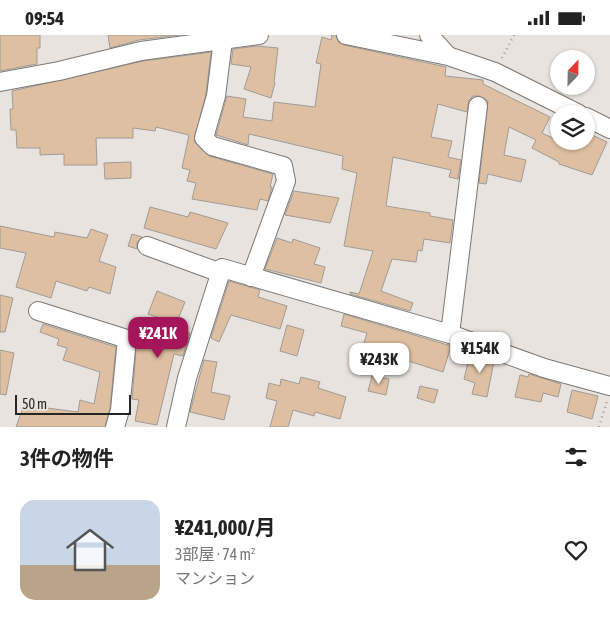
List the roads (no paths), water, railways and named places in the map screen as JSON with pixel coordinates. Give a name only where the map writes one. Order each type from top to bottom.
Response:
[{"type":"street","points":[[0,82],[141,51],[259,35]]},
{"type":"street","points":[[346,35],[448,56],[495,72],[561,105]]},
{"type":"street","points":[[429,35],[448,56]]},
{"type":"street","points":[[222,40],[216,97],[204,138],[212,146],[283,166],[286,181],[251,277]]},
{"type":"street","points":[[450,334],[478,106]]},
{"type":"street","points":[[595,122],[610,129]]},
{"type":"street","points":[[147,246],[221,273]]},
{"type":"street","points":[[176,427],[187,378],[222,268],[450,334],[609,393]]},
{"type":"street","points":[[38,311],[127,339],[120,410],[115,427]]}]
